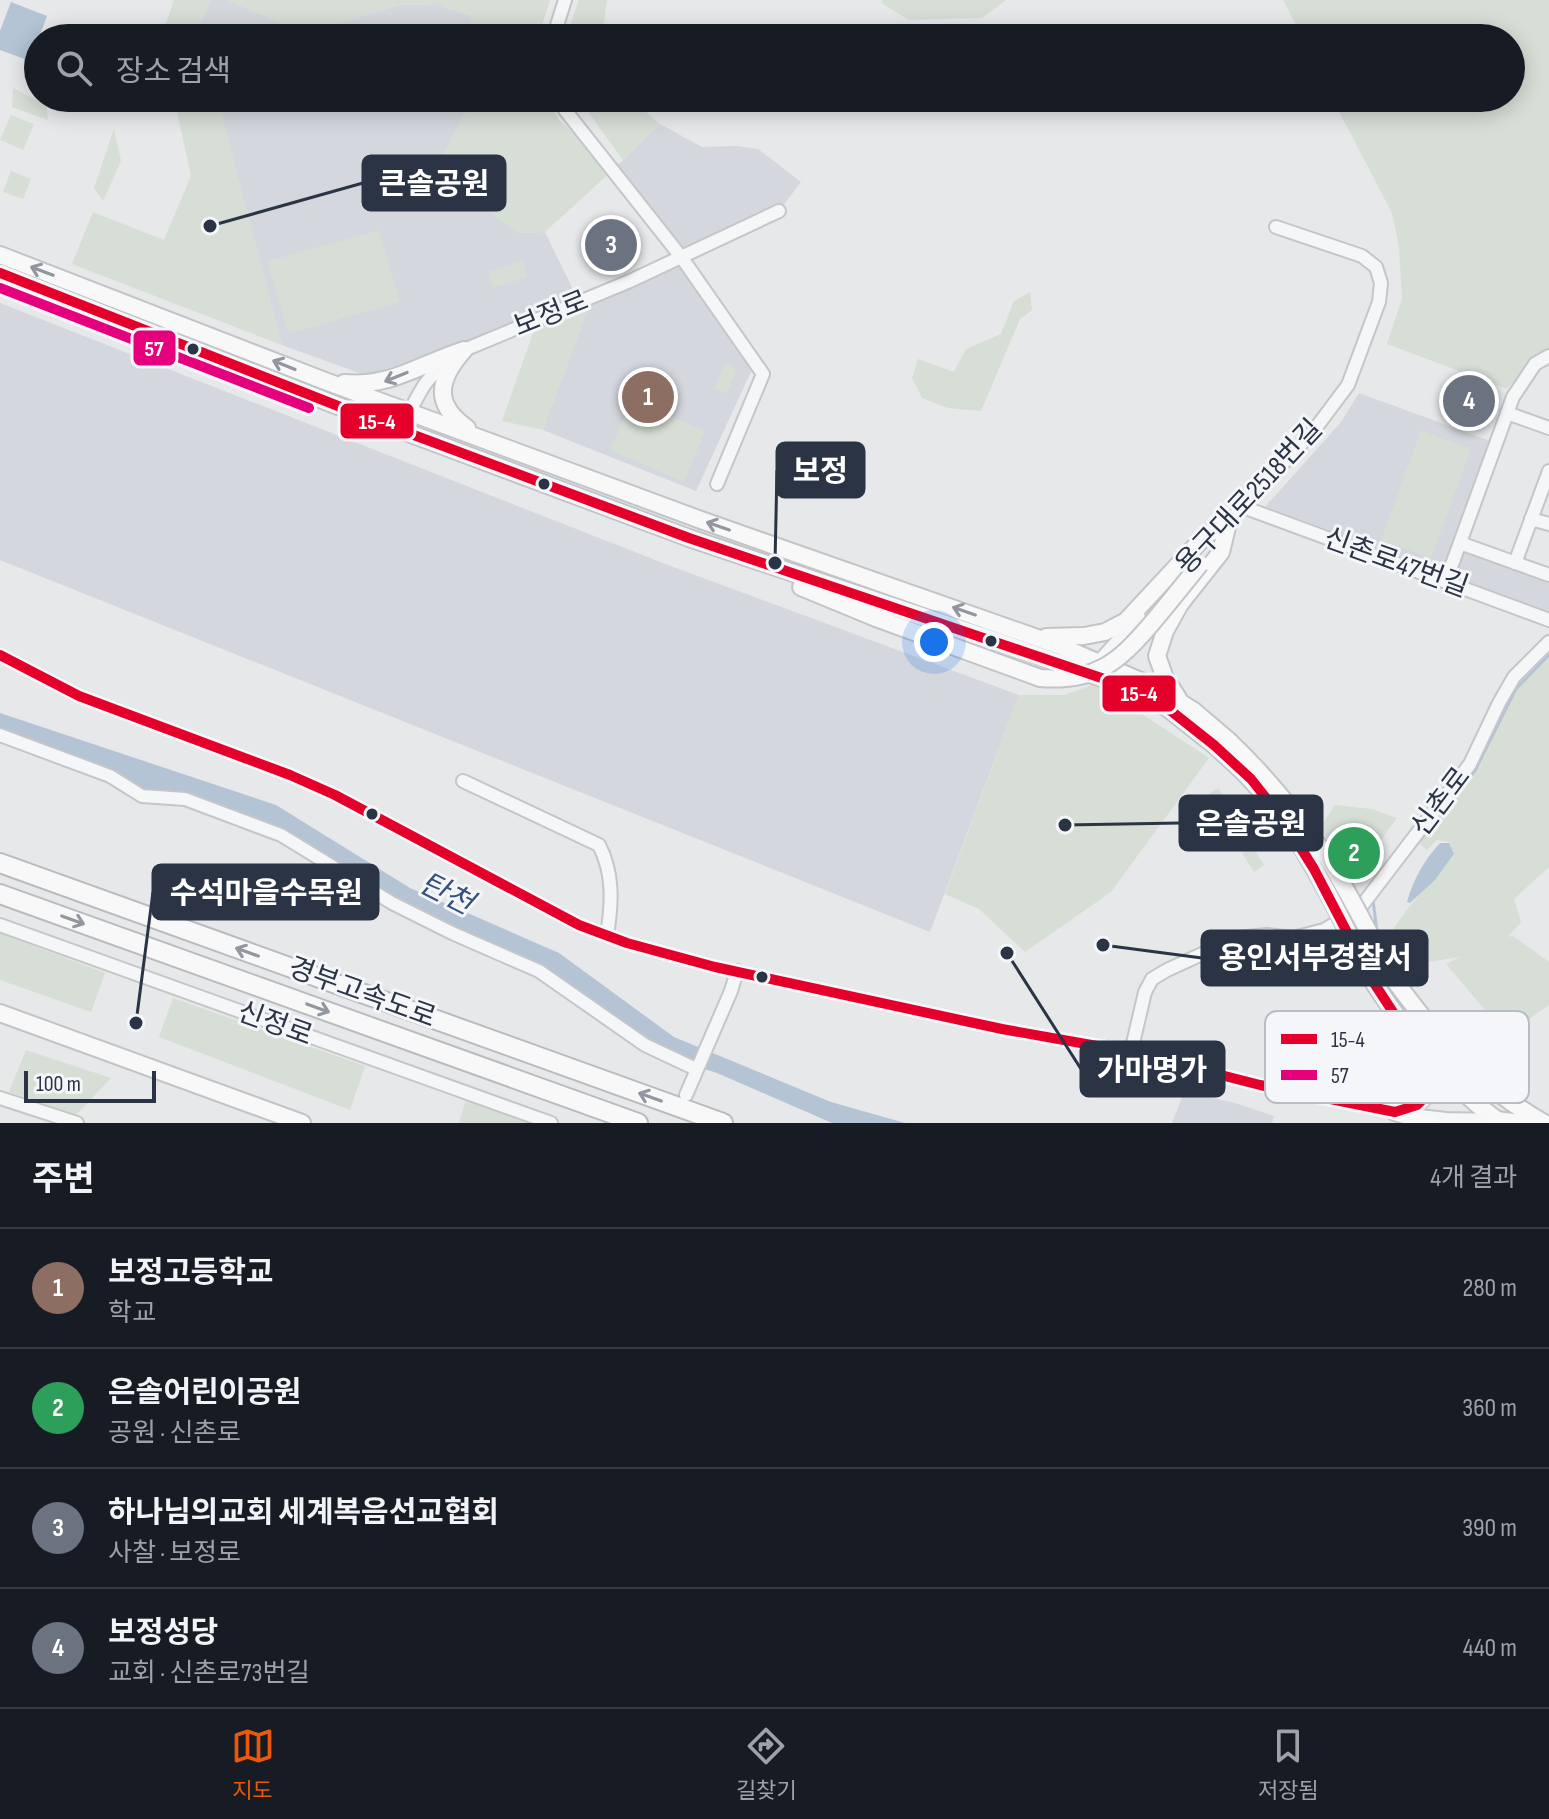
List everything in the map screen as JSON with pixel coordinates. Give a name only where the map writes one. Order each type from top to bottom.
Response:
[{"type":"highway","name":"경부고속도로","points":[[0,863],[723,1123]]},
{"type":"highway","name":"경부고속도로","points":[[0,894],[638,1123]]},
{"type":"main road","points":[[0,255],[325,381],[701,520],[1060,646],[1221,742],[1271,785],[1325,854],[1395,981],[1418,1011]]},
{"type":"main road","points":[[0,273],[401,430],[712,546],[994,640],[1130,674],[1188,706]]},
{"type":"main road","points":[[325,381],[380,383],[464,350]]},
{"type":"main road","points":[[464,350],[447,373],[444,400],[456,420],[478,436]]},
{"type":"main road","points":[[439,443],[437,438],[440,434],[490,451],[504,446]]},
{"type":"main road","points":[[712,546],[876,618],[1015,671],[1040,678],[1067,680],[1099,671],[1128,652],[1218,544],[1228,523]]},
{"type":"main road","points":[[1037,637],[1084,636],[1105,632],[1126,621],[1206,535],[1228,523]]},
{"type":"main road","points":[[1228,523],[1221,552],[1180,604],[1165,631],[1157,656],[1165,678],[1282,818],[1314,869],[1372,980],[1392,1011]]},
{"type":"main road","points":[[994,640],[1013,636],[1056,651],[1060,650],[1060,646]]},
{"type":"main road","points":[[1140,694],[1138,686],[1143,685],[1183,708],[1188,706]]},
{"type":"main road","points":[[0,1013],[302,1123]]},
{"type":"main road","points":[[1395,1112],[1419,1103]]},
{"type":"main road","points":[[1479,1103],[1501,1122],[1520,1123]]},
{"type":"main road","points":[[1515,1103],[1544,1122]]},
{"type":"main road","points":[[1395,1112],[1430,1123]]},
{"type":"street","points":[[557,24],[565,0]]},
{"type":"street","points":[[567,112],[682,258],[763,374],[717,484]]},
{"type":"street","name":"보정로","points":[[401,430],[428,377],[444,362],[464,350],[682,258],[779,211]]},
{"type":"street","name":"용구대로2518번길","points":[[1093,667],[1315,429],[1348,385],[1379,302],[1381,283],[1376,267],[1362,256],[1276,227]]},
{"type":"street","points":[[1446,581],[1507,413],[1524,378],[1535,364],[1549,356]]},
{"type":"street","points":[[1507,413],[1549,428]]},
{"type":"street","points":[[1515,563],[1549,471]]},
{"type":"street","name":"신촌로47번길","points":[[1243,507],[1549,620]]},
{"type":"street","points":[[1531,519],[1549,524]]},
{"type":"street","points":[[1460,543],[1549,575]]},
{"type":"street","name":"신촌로","points":[[1131,1052],[1145,992],[1152,979],[1237,938],[1267,935],[1293,938],[1324,930],[1360,908],[1470,764],[1514,677],[1549,642]]},
{"type":"street","points":[[0,655],[71,692],[335,795],[579,925],[627,943],[737,971],[1002,1029],[1131,1052],[1265,1086]]},
{"type":"street","points":[[0,735],[110,776],[142,796],[185,799],[281,835],[392,903],[539,971],[645,1045],[697,1066]]},
{"type":"street","points":[[463,781],[599,845],[606,858],[611,885],[607,935]]},
{"type":"street","name":"신정로","points":[[0,925],[551,1123]]},
{"type":"street","points":[[686,1095],[737,971]]},
{"type":"street","points":[[0,1098],[77,1123]]},
{"type":"street","points":[[1350,1103],[1446,1119],[1501,1122]]},
{"type":"shaded area","points":[[174,0],[211,0],[200,24],[166,23]]},
{"type":"shaded area","points":[[211,0],[228,0],[284,24],[200,24]]},
{"type":"shaded area","points":[[228,0],[550,0],[543,24],[472,24],[471,16],[436,4],[399,5],[335,24],[284,24]]},
{"type":"shaded area","points":[[579,0],[607,0],[604,24],[570,24]]},
{"type":"shaded area","points":[[882,0],[1006,0],[982,18],[909,20],[883,4]]},
{"type":"shaded area","points":[[1283,0],[1549,0],[1549,349],[1538,354],[1507,389],[1387,344],[1402,299],[1399,247],[1392,213],[1339,112],[1525,112],[1525,24],[1296,24]]},
{"type":"shaded area","points":[[436,4],[471,16],[472,24],[335,24],[399,5]]},
{"type":"shaded area","points":[[13,88],[24,94],[24,111],[12,107]]},
{"type":"shaded area","points":[[26,112],[47,112],[48,120]]},
{"type":"shaded area","points":[[177,112],[221,112],[282,345],[72,264],[93,212],[164,240],[191,176]]},
{"type":"shaded area","points":[[221,112],[466,112],[444,154],[517,233],[545,232],[579,302],[367,376],[282,345]]},
{"type":"shaded area","points":[[466,112],[555,112],[559,120],[613,170],[545,232],[517,233],[448,180],[444,154]]},
{"type":"shaded area","points":[[588,112],[646,112],[660,124],[623,160]]},
{"type":"shaded area","points":[[11,115],[34,124],[23,150],[0,140]]},
{"type":"shaded area","points":[[660,124],[702,147],[758,149],[801,182],[779,211],[682,258],[755,363],[696,491],[543,430],[592,297],[681,258],[613,170]]},
{"type":"shaded area","points":[[114,129],[121,161],[103,201],[94,188]]},
{"type":"shaded area","points":[[11,171],[31,179],[23,199],[3,192]]},
{"type":"shaded area","points":[[379,230],[400,302],[288,334],[268,261]]},
{"type":"shaded area","points":[[523,261],[527,277],[493,288],[488,271]]},
{"type":"shaded area","points":[[1030,292],[1032,310],[1020,319],[981,411],[948,408],[922,398],[912,378],[918,359],[954,372],[966,349],[1001,334],[1014,301]]},
{"type":"shaded area","points":[[592,297],[543,430],[502,421],[538,319]]},
{"type":"shaded area","points":[[0,303],[668,565],[1019,695],[930,932],[0,560]]},
{"type":"shaded area","points":[[724,364],[737,369],[727,394],[714,388]]},
{"type":"shaded area","points":[[1359,393],[1493,442],[1446,565],[1439,570],[1265,507],[1341,422]]},
{"type":"shaded area","points":[[632,400],[705,431],[684,482],[610,450]]},
{"type":"shaded area","points":[[1421,430],[1471,449],[1431,558],[1381,540]]},
{"type":"shaded area","points":[[1464,548],[1549,579],[1549,614],[1453,578]]},
{"type":"shaded area","points":[[1549,658],[1549,867],[1514,899],[1521,922],[1508,937],[1513,936],[1549,962],[1549,1005],[1529,1019],[1529,1011],[1486,1011],[1446,964],[1460,957],[1428,962],[1419,969],[1394,928],[1454,855],[1449,842],[1437,840],[1427,850],[1419,843],[1477,772],[1518,689]]},
{"type":"shaded area","points":[[1097,683],[1133,701],[1131,707],[1209,758],[1111,892],[1025,952],[979,909],[945,894],[1019,695],[1065,695]]},
{"type":"shaded area","points":[[1218,788],[1244,829],[1226,841],[1200,800]]},
{"type":"shaded area","points":[[1335,805],[1371,809],[1397,818],[1353,878],[1320,828]]},
{"type":"shaded area","points":[[1252,846],[1264,865],[1254,872],[1242,853]]},
{"type":"shaded area","points":[[0,933],[105,973],[91,1012],[0,980]]},
{"type":"shaded area","points":[[173,998],[365,1066],[350,1110],[159,1037]]},
{"type":"shaded area","points":[[26,1050],[111,1078],[76,1115],[9,1092]]},
{"type":"shaded area","points":[[1184,1092],[1235,1103],[1274,1116],[1272,1123],[1172,1123]]},
{"type":"shaded area","points":[[466,1099],[533,1123],[459,1123]]},
{"type":"water","points":[[11,2],[47,16],[44,24],[24,24],[24,59],[0,50],[0,31]]},
{"type":"water","name":"탄천","points":[[0,713],[276,805],[410,888],[559,953],[674,1037],[831,1102],[905,1123],[832,1123],[717,1073],[670,1058],[563,979],[441,929],[241,817],[156,793],[0,738]]},
{"type":"water","points":[[1440,843],[1449,843],[1454,854],[1434,881],[1410,903],[1407,902],[1420,871]]},
{"type":"waterway","points":[[1405,859],[1475,771],[1516,689],[1549,655]]},
{"type":"waterway","points":[[1373,900],[1377,932]]},
{"type":"transit line","name":"15-4","points":[[0,273],[371,419],[689,538],[1122,685],[1166,707],[1251,779],[1282,818],[1314,869],[1372,980],[1392,1011]]},
{"type":"transit line","name":"57","points":[[0,288],[309,408]]},
{"type":"transit line","name":"15-4","points":[[0,655],[79,696],[290,775],[335,795],[579,925],[627,943],[715,967],[1002,1029],[1131,1052],[1265,1086]]},
{"type":"transit line","name":"15-4","points":[[1350,1103],[1395,1112],[1419,1103]]},
{"type":"place","name":"큰솔공원","points":[[210,226]]},
{"type":"place","name":"하나님의교회 세계복음선교협회","points":[[611,245]]},
{"type":"place","name":"보정고등학교","points":[[648,397]]},
{"type":"place","name":"보정성당","points":[[1469,401]]},
{"type":"place","name":"보정","points":[[775,563]]},
{"type":"place","name":"은솔공원","points":[[1065,825]]},
{"type":"place","name":"은솔어린이공원","points":[[1354,853]]},
{"type":"place","name":"용인서부경찰서","points":[[1103,945]]},
{"type":"place","name":"가마명가","points":[[1007,953]]},
{"type":"place","name":"수석마을수목원","points":[[136,1023]]}]
